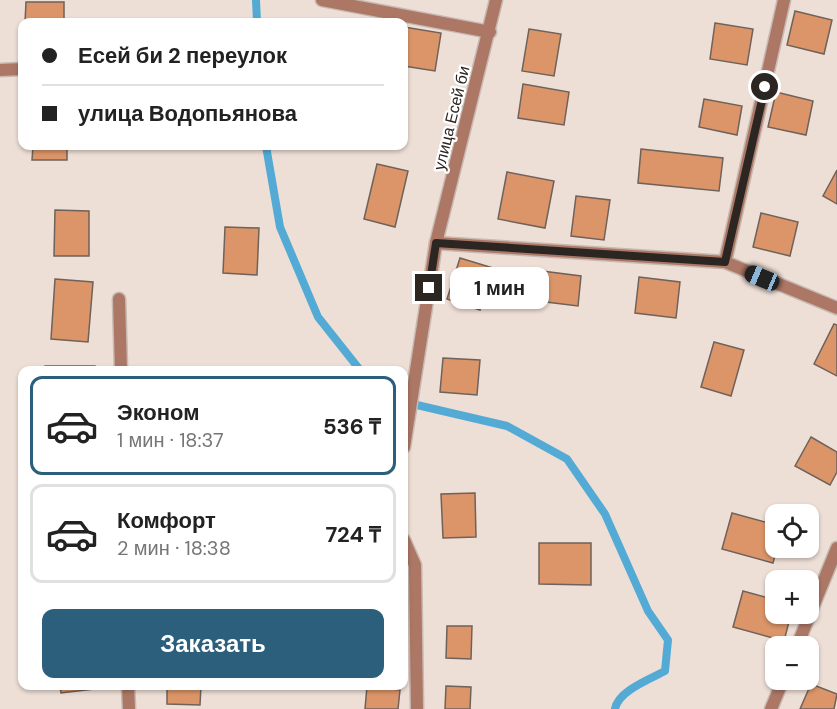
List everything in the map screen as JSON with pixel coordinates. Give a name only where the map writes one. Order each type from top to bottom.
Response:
[{"type":"street","points":[[322,0],[490,33]]},
{"type":"street","name":"улица Есей би","points":[[408,422],[436,243],[490,33],[496,0]]},
{"type":"street","points":[[725,262],[784,0]]},
{"type":"street","points":[[0,70],[18,69]]},
{"type":"street","points":[[436,243],[725,262],[837,308]]},
{"type":"street","points":[[119,299],[121,366]]},
{"type":"street","points":[[801,636],[837,548]]},
{"type":"street","points":[[408,549],[415,565],[417,709]]},
{"type":"street","points":[[128,690],[129,709]]},
{"type":"street","points":[[771,709],[779,690]]},
{"type":"building","points":[[26,2],[64,2],[64,18],[25,18]]},
{"type":"building","points":[[795,11],[832,20],[824,54],[787,45]]},
{"type":"building","points":[[715,23],[753,29],[747,65],[710,59]]},
{"type":"building","points":[[408,28],[441,33],[435,71],[408,67]]},
{"type":"building","points":[[529,29],[561,34],[554,76],[522,71]]},
{"type":"building","points":[[523,84],[569,92],[564,125],[518,118]]},
{"type":"building","points":[[776,92],[813,101],[806,135],[768,127]]},
{"type":"building","points":[[704,99],[742,106],[737,135],[699,127]]},
{"type":"building","points":[[641,149],[723,158],[719,191],[638,183]]},
{"type":"building","points":[[33,150],[67,150],[67,160],[32,160]]},
{"type":"building","points":[[377,164],[408,171],[395,227],[364,219]]},
{"type":"building","points":[[837,170],[837,204],[823,196]]},
{"type":"building","points":[[507,172],[554,181],[545,228],[498,219]]},
{"type":"building","points":[[576,196],[610,200],[604,240],[571,236]]},
{"type":"building","points":[[55,210],[89,211],[89,256],[54,256]]},
{"type":"building","points":[[761,213],[798,222],[790,256],[753,247]]},
{"type":"building","points":[[225,227],[259,228],[257,275],[223,273]]},
{"type":"building","points":[[460,258],[493,268],[480,310],[447,299]]},
{"type":"building","points":[[542,271],[581,276],[578,306],[538,301]]},
{"type":"building","points":[[639,277],[680,282],[676,318],[635,313]]},
{"type":"building","points":[[55,279],[93,282],[88,342],[51,339]]},
{"type":"building","points":[[834,324],[837,325],[837,376],[814,364]]},
{"type":"building","points":[[714,342],[744,350],[731,396],[701,387]]},
{"type":"building","points":[[443,358],[480,360],[477,395],[440,392]]},
{"type":"building","points":[[811,437],[837,452],[837,472],[830,485],[795,466]]},
{"type":"building","points":[[475,493],[476,537],[443,538],[441,494]]},
{"type":"building","points":[[732,513],[765,522],[765,558],[774,558],[773,563],[722,549]]},
{"type":"building","points":[[539,543],[591,543],[591,585],[539,584]]},
{"type":"building","points":[[743,591],[765,597],[765,624],[788,624],[785,636],[766,636],[733,627]]},
{"type":"building","points":[[447,626],[472,626],[471,659],[446,658]]},
{"type":"building","points":[[446,686],[471,687],[470,709],[445,709]]},
{"type":"building","points":[[819,687],[837,694],[834,709],[800,709],[808,690],[819,690]]},
{"type":"building","points":[[61,690],[86,690],[61,693]]},
{"type":"building","points":[[167,690],[201,690],[200,705],[167,704]]},
{"type":"building","points":[[367,690],[400,690],[398,709],[365,709]]},
{"type":"waterway","points":[[256,0],[257,18]]},
{"type":"waterway","points":[[267,150],[280,227],[318,317],[357,366]]},
{"type":"waterway","points":[[408,403],[507,426],[567,459],[605,514],[648,611],[668,640],[665,671],[628,691],[617,703],[615,709]]},
{"type":"route","points":[[429,288],[436,243],[725,262],[765,87]]}]
